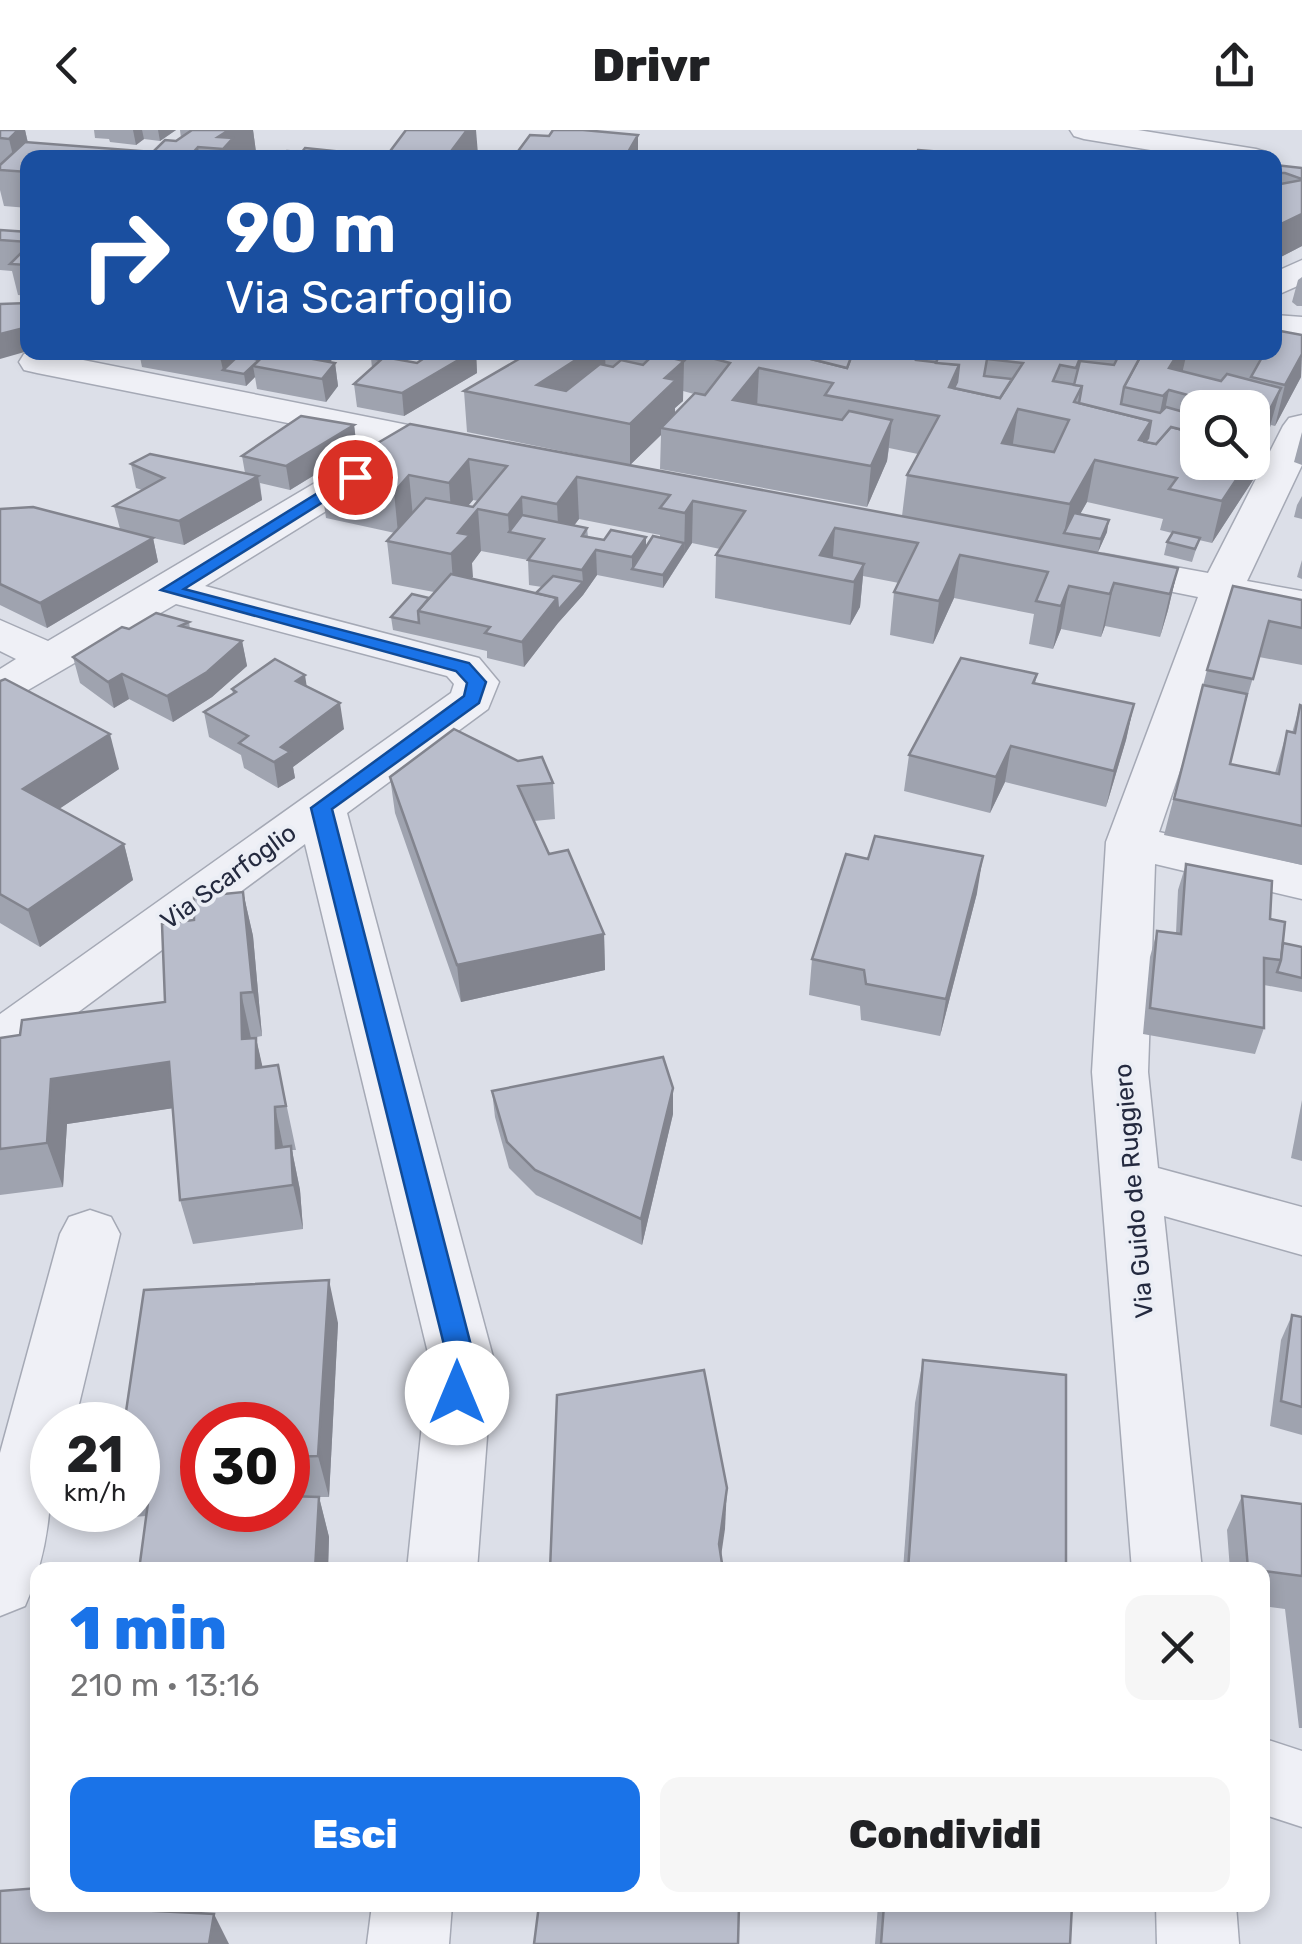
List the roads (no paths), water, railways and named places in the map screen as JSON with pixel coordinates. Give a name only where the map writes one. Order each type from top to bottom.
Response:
[{"type":"street","points":[[1084,130],[1207,150]]},
{"type":"street","points":[[0,372],[42,360]]},
{"type":"street","points":[[66,360],[417,439],[496,453]]},
{"type":"street","points":[[0,688],[466,410]]},
{"type":"street","name":"Via Guido de Ruggiero","points":[[1166,1562],[1120,1072],[1132,842],[1222,588],[1302,426]]},
{"type":"street","points":[[1065,559],[1302,604]]},
{"type":"street","name":"Via Scarfoglio","points":[[10,1022],[472,699],[477,682],[463,667],[170,590]]},
{"type":"street","points":[[0,633],[48,659]]},
{"type":"street","points":[[321,808],[460,1357],[443,1562]]},
{"type":"street","points":[[1132,842],[1302,882]]},
{"type":"street","points":[[1130,1183],[1302,1230]]},
{"type":"street","points":[[0,1583],[90,1234]]},
{"type":"street","points":[[1270,1779],[1302,1789]]},
{"type":"street","points":[[408,1944],[411,1912]]},
{"type":"street","points":[[1196,1912],[1198,1944]]}]
